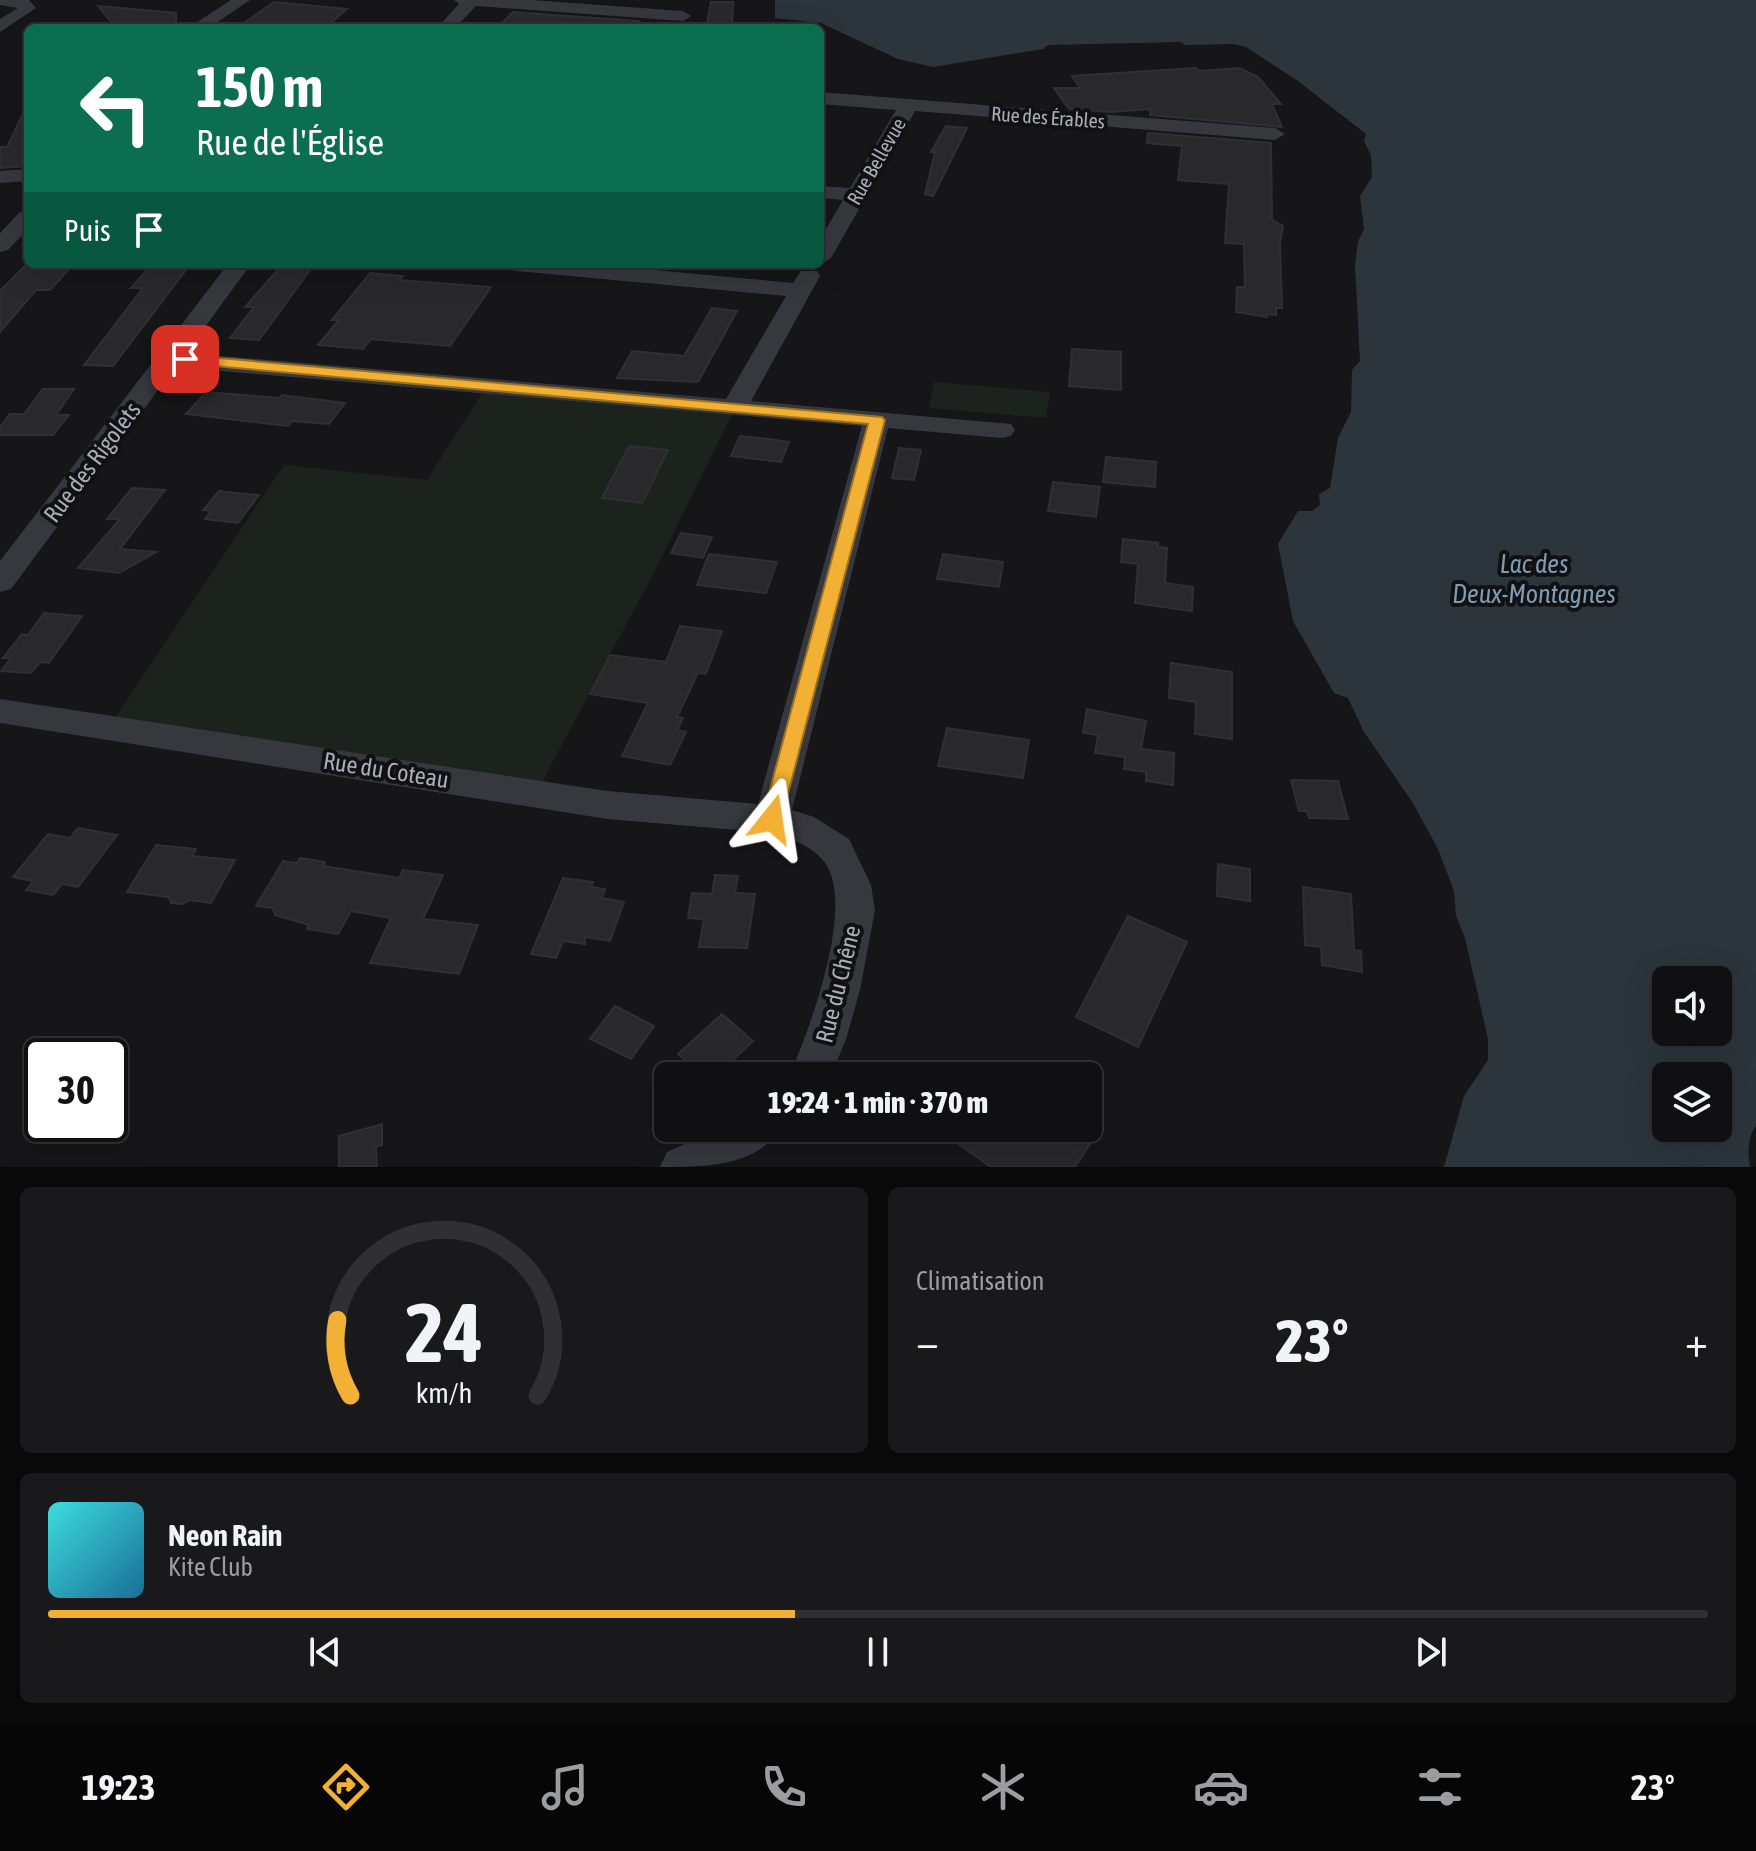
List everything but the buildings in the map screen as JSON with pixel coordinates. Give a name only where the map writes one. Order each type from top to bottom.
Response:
[{"type":"street","points":[[0,0],[21,2],[28,8],[0,27]]},
{"type":"street","points":[[203,24],[242,0]]},
{"type":"street","points":[[462,0],[684,15]]},
{"type":"street","points":[[450,24],[471,0]]},
{"type":"street","name":"Rue des Érables","points":[[824,98],[1275,134]]},
{"type":"street","name":"Rue Bellevue","points":[[824,251],[908,106]]},
{"type":"street","points":[[0,177],[24,175]]},
{"type":"street","points":[[824,192],[856,195]]},
{"type":"street","points":[[0,245],[24,221]]},
{"type":"street","name":"Rue des Rigolets","points":[[0,582],[237,268]]},
{"type":"street","points":[[559,268],[801,291]]},
{"type":"street","points":[[735,406],[814,268]]},
{"type":"street","points":[[171,359],[1002,430]]},
{"type":"street","points":[[772,819],[877,420]]},
{"type":"street","points":[[0,539],[31,543]]},
{"type":"street","name":"Rue du Coteau","points":[[0,711],[607,805],[772,819]]},
{"type":"street","name":"Rue du Chêne","points":[[772,819],[801,827],[836,849],[853,885],[856,910],[852,943],[826,1039],[816,1062]]},
{"type":"street","points":[[682,1167],[736,1142]]},
{"type":"shaded area","points":[[934,382],[1050,392],[1046,418],[929,408]]},
{"type":"shaded area","points":[[483,392],[733,412],[651,578],[541,784],[115,718],[284,465],[427,480]]},
{"type":"water","name":"Lac des Deux-Montagnes","points":[[775,0],[1756,0],[1756,1126],[1750,1140],[1750,1167],[1444,1167],[1464,1096],[1488,1060],[1488,1039],[1465,938],[1456,916],[1454,891],[1438,849],[1413,803],[1364,732],[1348,698],[1334,693],[1293,621],[1278,544],[1298,511],[1312,511],[1320,505],[1319,494],[1330,488],[1338,438],[1351,412],[1352,370],[1360,361],[1355,265],[1358,241],[1364,229],[1360,196],[1372,177],[1371,155],[1364,141],[1366,134],[1298,81],[1246,47],[1233,44],[1048,45],[1043,49],[933,67],[898,59],[823,24],[775,18]]},
{"type":"route","points":[[185,359],[877,420],[772,819]]}]
